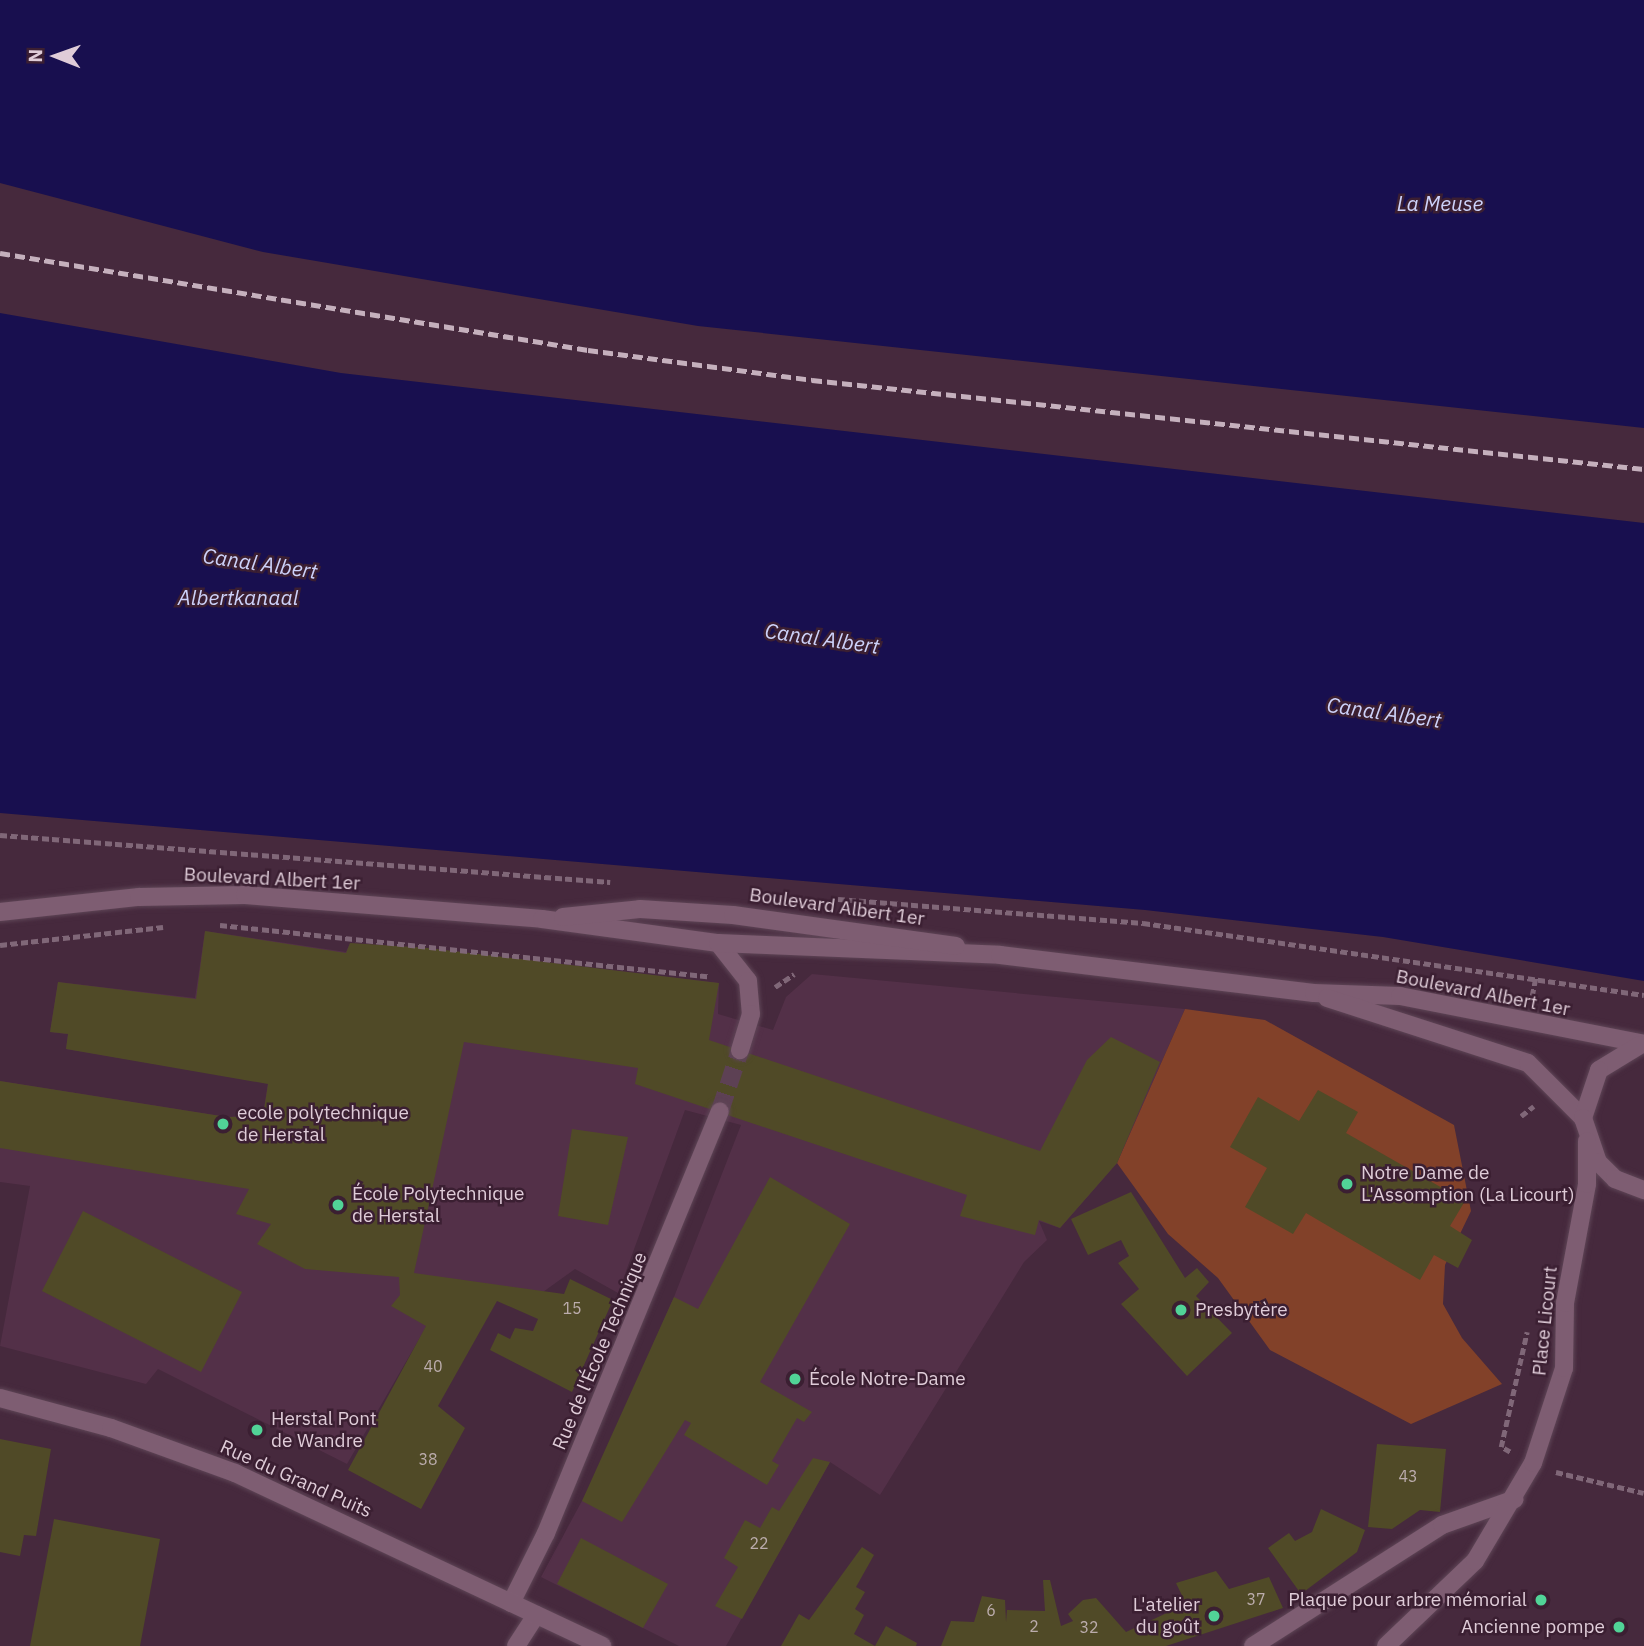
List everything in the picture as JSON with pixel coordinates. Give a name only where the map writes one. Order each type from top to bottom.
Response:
[{"type":"main road","name":"Boulevard Albert 1er","points":[[0,912],[192,894],[542,919],[718,943],[1000,955]]},
{"type":"main road","name":"Boulevard Albert 1er","points":[[542,919],[640,909],[813,922],[1000,955],[1314,993],[1400,996],[1644,1044]]},
{"type":"main road","points":[[718,943],[748,981],[751,1014],[740,1050]]},
{"type":"main road","name":"Boulevard Albert 1er","points":[[1314,993],[1394,1024],[1528,1063],[1583,1118]]},
{"type":"main road","name":"Boulevard Albert 1er","points":[[1644,1044],[1599,1070],[1583,1118],[1587,1141],[1615,1178],[1644,1190]]},
{"type":"main road","name":"Rue de l'École Technique","points":[[511,1603],[546,1534],[720,1111]]},
{"type":"main road","name":"Place Licourt","points":[[1386,1646],[1475,1561],[1515,1499],[1533,1463],[1564,1368],[1565,1303],[1587,1184],[1587,1141]]},
{"type":"main road","name":"Rue du Grand Puits","points":[[0,1398],[111,1428],[225,1469],[602,1646]]},
{"type":"main road","points":[[1253,1646],[1442,1525],[1515,1499]]},
{"type":"main road","points":[[516,1646],[536,1615]]},
{"type":"path","points":[[207,923],[748,981]]},
{"type":"path","points":[[0,945],[173,926]]},
{"type":"path","points":[[1527,1332],[1501,1447],[1533,1463],[1644,1493]]},
{"type":"shaded area","name":"École Polytechnique de Herstal","points":[[205,931],[346,952],[350,943],[428,948],[719,983],[718,1014],[773,1030],[786,997],[812,974],[1185,1009],[1117,1163],[1060,1228],[1039,1221],[1047,1240],[1024,1262],[880,1495],[830,1462],[726,1646],[679,1646],[541,1577],[591,1484],[674,1297],[741,1125],[685,1110],[618,1293],[575,1269],[543,1292],[452,1282],[347,1464],[158,1369],[146,1384],[0,1346],[30,1186],[0,1182],[0,1081],[227,1117],[263,1115],[268,1083],[66,1049],[68,1034],[50,1032],[58,982],[195,998]]},
{"type":"shaded area","points":[[1185,1009],[1265,1020],[1454,1125],[1471,1211],[1445,1265],[1443,1304],[1462,1338],[1502,1384],[1411,1424],[1270,1350],[1218,1278],[1168,1234],[1117,1163]]},
{"type":"water","name":"La Meuse","points":[[0,0],[1644,0],[1644,428],[698,326],[263,252],[0,183]]},
{"type":"water","name":"Albertkanaal","points":[[0,313],[341,373],[1644,523],[1644,981],[1383,937],[1145,910],[0,813]]},
{"type":"building","name":"ecole polytechnique de Herstal","points":[[205,931],[346,953],[350,943],[428,948],[719,983],[709,1040],[1040,1151],[1087,1060],[1111,1037],[1160,1062],[1117,1163],[1060,1228],[1039,1220],[1035,1235],[960,1216],[967,1195],[635,1084],[638,1068],[464,1042],[414,1273],[564,1294],[570,1279],[613,1300],[572,1392],[490,1350],[498,1333],[510,1339],[515,1328],[533,1331],[538,1319],[497,1301],[438,1406],[465,1428],[421,1509],[348,1470],[426,1326],[391,1306],[400,1295],[399,1277],[305,1269],[257,1244],[271,1224],[236,1214],[249,1189],[0,1148],[0,1081],[227,1117],[263,1116],[268,1084],[66,1049],[68,1034],[50,1032],[58,982],[196,999]]},
{"type":"building","name":"Notre Dame de L'Assomption (La Licourt)","points":[[1318,1090],[1358,1112],[1346,1133],[1465,1201],[1450,1226],[1472,1240],[1458,1268],[1434,1255],[1420,1280],[1306,1213],[1293,1234],[1245,1207],[1267,1168],[1230,1147],[1258,1097],[1299,1121]]},
{"type":"building","points":[[572,1129],[628,1137],[608,1225],[558,1216]]},
{"type":"building","points":[[770,1177],[850,1224],[760,1382],[812,1412],[804,1422],[797,1418],[772,1461],[779,1465],[767,1485],[684,1435],[691,1423],[685,1420],[622,1522],[582,1501],[674,1297],[698,1309]]},
{"type":"building","points":[[1131,1192],[1185,1278],[1197,1268],[1209,1282],[1196,1296],[1232,1333],[1187,1376],[1121,1304],[1139,1289],[1118,1263],[1129,1256],[1121,1240],[1088,1255],[1071,1219]]},
{"type":"building","points":[[83,1211],[242,1292],[201,1372],[42,1291]]},
{"type":"building","points":[[0,1439],[51,1449],[36,1536],[24,1535],[20,1556],[0,1552]]},
{"type":"building","points":[[1377,1444],[1446,1449],[1440,1512],[1420,1510],[1392,1529],[1368,1527]]},
{"type":"building","points":[[813,1458],[830,1462],[742,1619],[715,1606],[738,1567],[724,1558],[745,1520],[760,1528],[772,1507],[779,1511]]},
{"type":"building","points":[[1321,1509],[1365,1530],[1357,1552],[1301,1594],[1268,1548],[1289,1533],[1295,1541],[1312,1532]]},
{"type":"building","points":[[54,1519],[160,1539],[140,1646],[30,1646]]},
{"type":"building","points":[[581,1538],[668,1584],[643,1628],[557,1584]]},
{"type":"building","points":[[862,1547],[874,1555],[856,1587],[865,1592],[855,1609],[864,1615],[854,1634],[875,1646],[781,1646],[799,1614],[809,1620]]},
{"type":"building","points":[[1216,1571],[1229,1589],[1269,1577],[1283,1608],[1166,1646],[941,1646],[951,1621],[974,1622],[982,1596],[1005,1600],[1006,1622],[1007,1610],[1045,1611],[1043,1580],[1050,1580],[1061,1626],[1073,1621],[1068,1614],[1083,1600],[1096,1598],[1126,1632],[1186,1604],[1176,1583]]},
{"type":"building","points":[[886,1626],[917,1643],[916,1646],[875,1646]]},
{"type":"tunnel","points":[[720,1111],[740,1050]]},
{"type":"railway","points":[[0,253],[588,350],[812,380],[1644,469]]},
{"type":"place","name":"ecole polytechnique de Herstal","points":[[223,1124]]},
{"type":"place","name":"Notre Dame de L'Assomption (La Licourt)","points":[[1347,1184]]},
{"type":"place","name":"École Polytechnique de Herstal","points":[[338,1205]]},
{"type":"place","name":"Presbytère","points":[[1181,1310]]},
{"type":"place","name":"École Notre-Dame","points":[[795,1379]]},
{"type":"place","name":"Herstal Pont de Wandre","points":[[257,1430]]},
{"type":"place","name":"Plaque pour arbre mémorial","points":[[1541,1600]]},
{"type":"place","name":"L'atelier du goût","points":[[1214,1616]]},
{"type":"place","name":"Ancienne pompe","points":[[1619,1627]]},
{"type":"water label","name":"Canal Albert","points":[[260,563]]},
{"type":"water label","name":"Canal Albert","points":[[822,638]]},
{"type":"water label","name":"Canal Albert","points":[[1384,712]]}]
